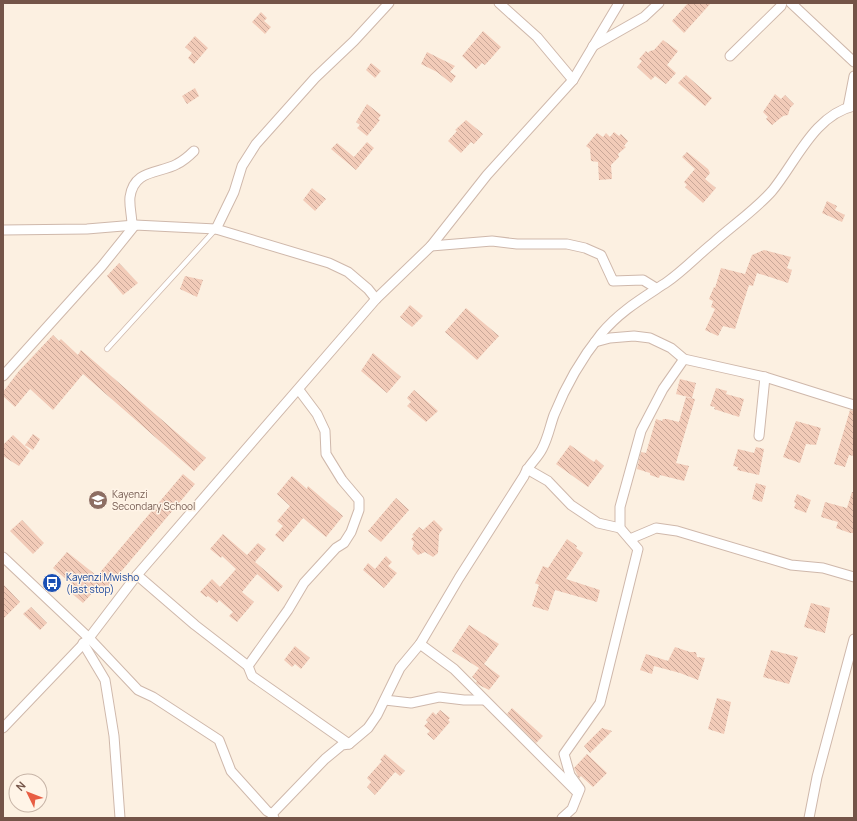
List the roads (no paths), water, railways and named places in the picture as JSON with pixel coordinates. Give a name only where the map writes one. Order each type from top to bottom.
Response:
[{"type":"street","points":[[216,228],[234,192],[242,166],[256,144],[314,78],[354,41],[389,3]]},
{"type":"street","points":[[499,3],[537,37],[573,80]]},
{"type":"street","points":[[4,725],[86,640],[137,576],[376,299],[431,246],[487,175],[573,80],[619,3]]},
{"type":"street","points":[[592,46],[644,17],[659,3]]},
{"type":"street","points":[[730,56],[781,6],[782,3]]},
{"type":"street","points":[[791,3],[854,62]]},
{"type":"street","points":[[3,557],[138,690],[153,697],[219,740],[231,771],[267,812],[273,816],[325,759],[342,746],[348,744],[368,728],[385,700],[389,687],[400,668],[420,644],[527,469],[542,449],[568,384],[579,363],[595,342],[614,319],[673,277],[771,191],[813,133],[835,113],[851,106],[854,76]]},
{"type":"street","points":[[135,225],[132,225],[130,199],[131,193],[139,178],[152,172],[177,165],[194,151]]},
{"type":"street","points":[[3,376],[102,266],[135,225]]},
{"type":"street","points":[[3,230],[88,229],[135,225],[216,228],[329,263],[348,272],[368,289],[376,299]]},
{"type":"street","points":[[431,246],[492,241],[517,244],[567,244],[585,248],[601,256],[612,281],[643,280],[656,288]]},
{"type":"street","points":[[595,342],[610,338],[634,336],[650,338],[671,348],[684,359],[765,377],[854,405]]},
{"type":"street","points":[[620,528],[620,507],[641,431],[662,389],[684,359]]},
{"type":"street","points":[[759,436],[765,377]]},
{"type":"street","points":[[248,666],[288,610],[304,583],[336,548],[344,543],[351,532],[359,510],[359,500],[342,480],[326,454],[325,431],[317,414],[299,390]]},
{"type":"street","points":[[527,469],[548,481],[571,504],[598,523],[620,528],[638,549],[600,703],[564,754],[570,775],[580,788],[572,809],[562,818]]},
{"type":"street","points":[[630,539],[656,528],[676,531],[791,565],[823,568],[854,577]]},
{"type":"street","points":[[137,576],[194,625],[248,666],[252,676],[348,744]]},
{"type":"street","points":[[809,818],[816,777],[854,639]]},
{"type":"street","points":[[86,640],[105,680],[114,736],[120,818]]},
{"type":"street","points":[[420,644],[454,670],[578,793]]},
{"type":"street","points":[[385,700],[411,703],[439,697],[464,700],[484,700]]},
{"type":"lane","points":[[107,349],[216,228]]},
{"type":"place","name":"Kayenzi Secondary School","points":[[98,500]]},
{"type":"place","name":"Kayenzi Mwisho (last stop)","points":[[52,583]]}]
